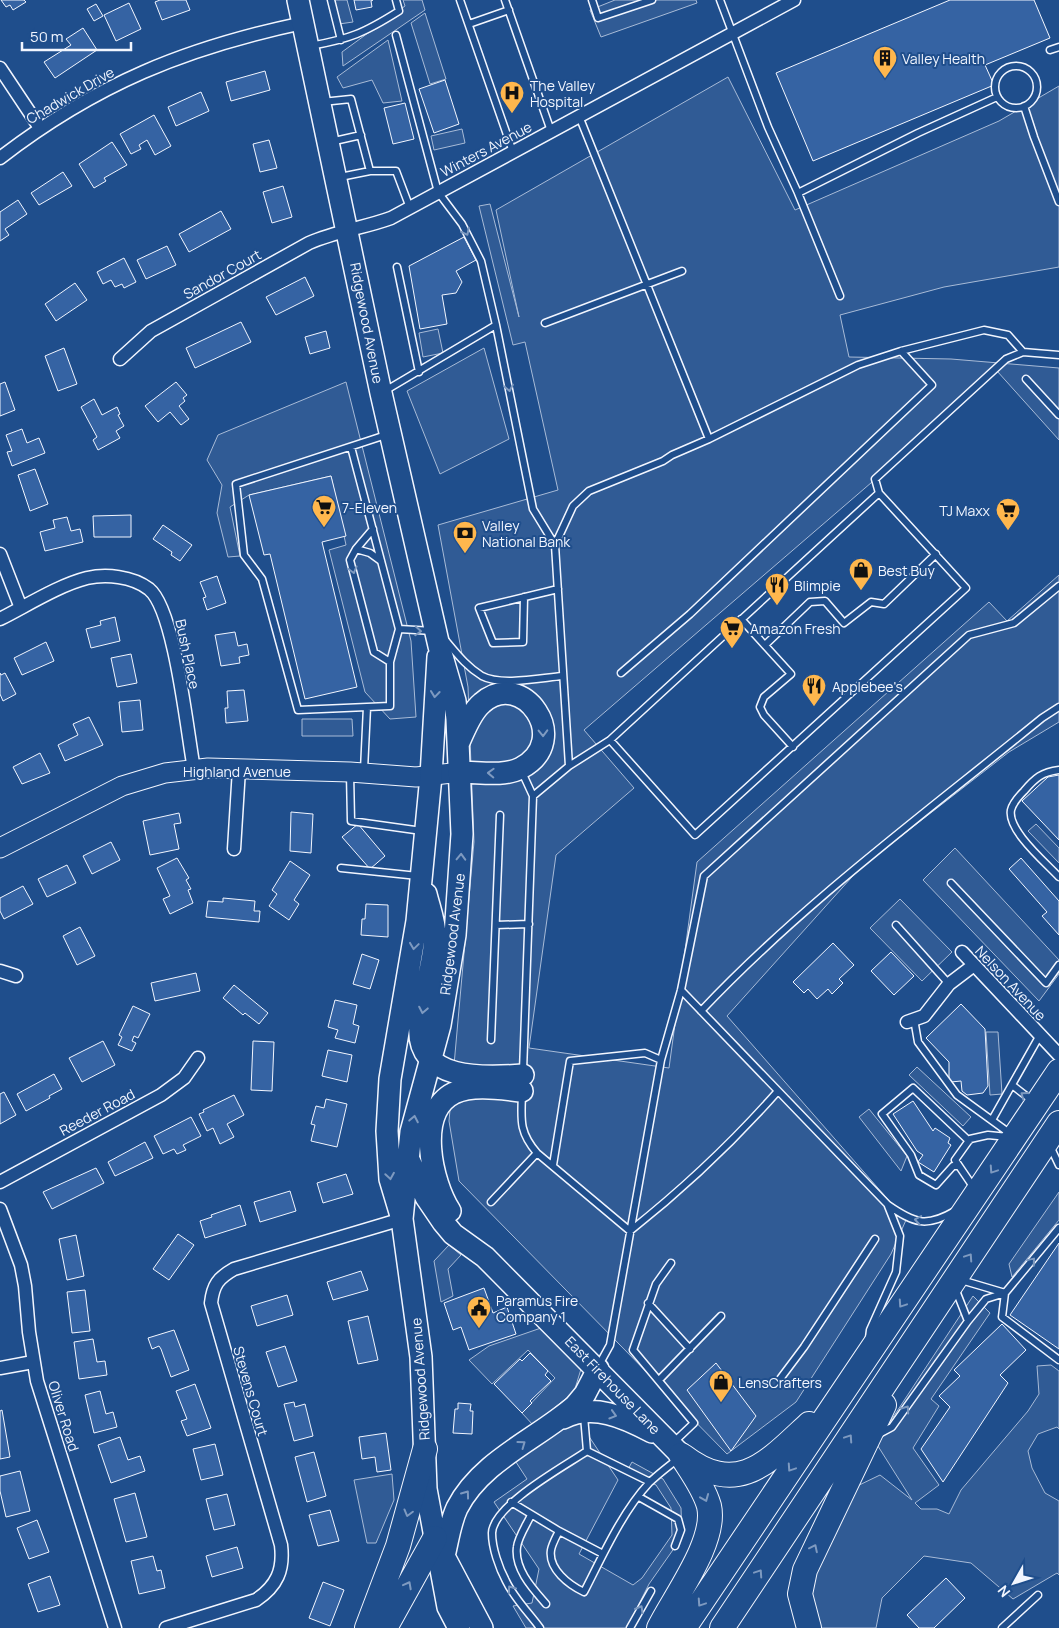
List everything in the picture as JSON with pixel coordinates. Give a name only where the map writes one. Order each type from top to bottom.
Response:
[{"type":"highway","points":[[684,1628],[1059,1071]]},
{"type":"highway","points":[[722,1628],[905,1356],[954,1279],[1055,1131]]},
{"type":"highway","points":[[809,1628],[800,1594],[805,1570],[815,1545],[869,1439],[905,1356]]},
{"type":"highway","points":[[673,1447],[694,1465],[716,1474],[729,1476],[751,1472],[776,1455],[838,1398]]},
{"type":"highway","points":[[659,1628],[701,1551],[710,1529],[710,1513],[706,1497],[673,1447]]},
{"type":"highway","points":[[367,1628],[398,1546],[425,1449]]},
{"type":"highway","points":[[385,1628],[439,1547]]},
{"type":"main road","name":"Ridgewood Avenue","points":[[298,0],[381,393],[438,639],[455,701],[461,772],[461,862],[455,934],[446,994],[416,1109],[402,1220]]},
{"type":"main road","name":"Ridgewood Avenue","points":[[438,639],[433,706],[431,776],[422,876],[410,973],[387,1106],[390,1178],[402,1220],[421,1357],[426,1489],[439,1547],[448,1607],[459,1628]]},
{"type":"main road","points":[[458,742],[474,713],[488,699],[506,694],[522,697],[538,712],[544,735],[543,742],[536,756],[520,768],[506,773],[461,772]]},
{"type":"main road","points":[[422,876],[436,936],[420,1026],[421,1041],[430,1059],[445,1070],[462,1074],[500,1077],[522,1083]]},
{"type":"main road","points":[[485,1257],[455,1218],[437,1185],[432,1166],[431,1146],[434,1119],[439,1104],[455,1093],[522,1083]]},
{"type":"main road","name":"East Firehouse Lane","points":[[409,1159],[426,1197],[442,1222],[453,1234],[485,1257],[598,1368],[673,1447]]},
{"type":"main road","points":[[439,1547],[468,1491],[490,1469],[556,1421],[581,1400],[598,1368]]},
{"type":"main road","points":[[556,1421],[583,1411],[601,1412],[619,1416],[673,1447]]},
{"type":"main road","name":"Ridgewood Avenue","points":[[439,1547],[482,1628]]},
{"type":"street","name":"Winters Avenue","points":[[348,230],[376,224],[410,208],[794,0]]},
{"type":"street","name":"Chadwick Drive","points":[[0,158],[40,128],[120,82],[155,66],[236,38],[303,23]]},
{"type":"street","points":[[0,68],[40,128]]},
{"type":"street","name":"Sandor Court","points":[[120,359],[151,331],[309,243],[348,230]]},
{"type":"street","points":[[0,554],[21,608]]},
{"type":"street","name":"Bush Place","points":[[0,619],[85,579],[102,576],[120,577],[150,589],[162,608],[171,637],[194,769]]},
{"type":"street","name":"Highland Avenue","points":[[0,848],[122,786],[165,773],[194,769],[239,769],[416,777],[461,772]]},
{"type":"street","points":[[234,849],[239,769]]},
{"type":"street","name":"Nelson Avenue","points":[[962,952],[1059,1055]]},
{"type":"street","points":[[910,1021],[924,1016],[949,984],[974,965]]},
{"type":"street","points":[[0,971],[16,976]]},
{"type":"street","name":"Reeder Road","points":[[0,1182],[161,1095],[184,1078],[198,1058]]},
{"type":"street","name":"Oliver Road","points":[[0,1209],[21,1265],[33,1362],[115,1628]]},
{"type":"street","name":"Stevens Court","points":[[166,1628],[256,1600],[267,1593],[275,1583],[281,1572],[283,1559],[281,1545],[211,1303],[212,1288],[220,1277],[234,1269],[402,1220]]},
{"type":"street","points":[[0,1368],[33,1362]]},
{"type":"lane","points":[[331,0],[341,40]]},
{"type":"lane","points":[[308,46],[341,40],[366,32],[399,11],[396,0]]},
{"type":"lane","points":[[460,0],[513,152]]},
{"type":"lane","points":[[505,0],[551,132]]},
{"type":"lane","points":[[592,0],[598,18],[652,0]]},
{"type":"lane","points":[[720,0],[768,127],[798,193],[840,296]]},
{"type":"lane","points":[[469,24],[508,10]]},
{"type":"lane","points":[[396,36],[438,192],[462,224],[481,261],[496,325],[533,509],[554,545],[569,766]]},
{"type":"lane","points":[[1050,50],[1059,47]]},
{"type":"lane","points":[[1022,66],[1034,75],[1037,89],[1030,102],[1024,106],[1012,108],[1007,106],[998,97],[995,83],[997,76],[1008,67],[1022,66]]},
{"type":"lane","points":[[798,193],[918,133],[998,97]]},
{"type":"lane","points":[[320,102],[351,99],[370,171]]},
{"type":"lane","points":[[1024,106],[1059,202]]},
{"type":"lane","points":[[579,116],[709,439]]},
{"type":"lane","points":[[329,143],[361,135]]},
{"type":"lane","points":[[336,178],[370,171],[396,172],[410,208]]},
{"type":"lane","points":[[397,266],[419,372]]},
{"type":"lane","points":[[545,323],[682,271]]},
{"type":"lane","points":[[381,393],[496,325]]},
{"type":"lane","points":[[554,545],[573,506],[589,491],[663,461],[858,365],[901,351],[984,330],[1008,335],[1023,352]]},
{"type":"lane","points":[[621,674],[690,614],[932,385],[901,351]]},
{"type":"lane","points":[[610,740],[695,835],[966,588],[880,493],[875,479],[1006,359],[1023,352],[1059,355]]},
{"type":"lane","points":[[1026,379],[1059,415]]},
{"type":"lane","points":[[351,447],[399,629],[390,662],[390,706],[298,710],[262,579],[244,555],[236,484],[390,433]]},
{"type":"lane","points":[[533,796],[569,766],[610,740],[880,493]]},
{"type":"lane","points":[[373,529],[356,549],[350,560],[374,652],[390,662]]},
{"type":"lane","points":[[356,549],[370,553],[381,561]]},
{"type":"lane","points":[[765,645],[810,602],[824,601],[844,623],[871,602],[884,604],[936,554]]},
{"type":"lane","points":[[598,1368],[610,1345],[661,1060],[680,990],[704,876],[969,635],[1014,623],[1059,586]]},
{"type":"lane","points":[[524,597],[523,642],[493,643],[479,608],[524,597],[558,589]]},
{"type":"lane","points":[[741,620],[791,674],[764,697],[760,706],[764,715],[793,747]]},
{"type":"lane","points":[[399,629],[438,639],[467,665],[483,676],[499,681],[562,676]]},
{"type":"lane","points":[[367,707],[351,821],[426,832]]},
{"type":"lane","points":[[701,1011],[724,986],[848,875],[1042,718],[1059,707]]},
{"type":"lane","points":[[520,768],[533,796],[521,1122],[525,1139],[537,1153],[630,1231]]},
{"type":"lane","points":[[1059,770],[1046,771],[1036,778],[1014,802],[1011,810],[1012,824],[1059,877]]},
{"type":"lane","points":[[491,1040],[500,815]]},
{"type":"lane","points":[[341,868],[422,876]]},
{"type":"lane","points":[[951,883],[1046,983],[1059,965]]},
{"type":"lane","points":[[496,924],[529,924]]},
{"type":"lane","points":[[896,925],[949,984]]},
{"type":"lane","points":[[680,990],[888,1205],[908,1218],[922,1222],[936,1221],[954,1212],[976,1194],[955,1160],[969,1141],[988,1135],[1014,1137]]},
{"type":"lane","points":[[910,1021],[918,1042],[957,1095],[1014,1137]]},
{"type":"lane","points":[[992,1120],[1040,1035]]},
{"type":"lane","points":[[553,1165],[570,1061],[645,1053],[661,1060]]},
{"type":"lane","points":[[1012,1085],[1037,1104]]},
{"type":"lane","points":[[959,1166],[953,1166],[936,1185],[919,1175],[911,1155],[882,1114],[913,1088],[969,1141]]},
{"type":"lane","points":[[630,1231],[666,1203],[778,1091]]},
{"type":"lane","points":[[1055,1131],[1059,1165]]},
{"type":"lane","points":[[491,1202],[537,1153]]},
{"type":"lane","points":[[866,1357],[870,1330],[896,1272],[900,1236],[888,1205]]},
{"type":"lane","points":[[1059,1228],[1005,1293],[1002,1317],[1059,1360]]},
{"type":"lane","points":[[780,1379],[875,1239]]},
{"type":"lane","points":[[559,1531],[551,1549],[552,1562],[570,1585],[584,1592],[604,1554],[639,1497],[673,1447],[694,1423],[633,1350],[656,1284],[671,1263]]},
{"type":"lane","points":[[954,1279],[1005,1293]]},
{"type":"lane","points":[[954,1279],[968,1321]]},
{"type":"lane","points":[[869,1439],[892,1427],[986,1299],[1005,1293]]},
{"type":"lane","points":[[648,1304],[690,1349]]},
{"type":"lane","points":[[659,1380],[721,1316]]},
{"type":"lane","points":[[583,1411],[587,1451]]},
{"type":"lane","points":[[587,1451],[650,1482]]},
{"type":"lane","points":[[540,1628],[506,1582],[497,1557],[492,1532],[496,1521],[511,1502],[587,1451]]},
{"type":"lane","points":[[639,1497],[678,1519],[681,1530],[675,1546]]},
{"type":"lane","points":[[511,1502],[559,1531],[604,1554]]},
{"type":"lane","points":[[531,1515],[517,1546],[519,1565],[530,1585],[546,1604]]},
{"type":"lane","points":[[630,1628],[651,1590]]},
{"type":"lane","points":[[1002,1628],[1038,1595]]},
{"type":"shaded area","points":[[333,0],[347,0],[353,22],[339,24]]},
{"type":"shaded area","points":[[403,0],[422,0],[425,10],[343,66],[342,52],[405,6]]},
{"type":"shaded area","points":[[615,0],[696,0],[697,3],[601,37],[590,10]]},
{"type":"shaded area","points":[[425,13],[446,79],[430,84],[411,23]]},
{"type":"shaded area","points":[[388,40],[402,101],[383,103],[372,80],[343,88],[337,77]]},
{"type":"shaded area","points":[[728,77],[795,210],[999,121],[1059,86],[1059,267],[944,287],[840,315],[849,357],[951,359],[1059,368],[1059,440],[997,371],[879,476],[584,730],[634,788],[556,855],[529,1048],[669,1068],[697,862],[989,602],[1007,621],[1059,575],[1059,722],[1009,752],[860,868],[727,1016],[906,1220],[891,1254],[796,1402],[727,1454],[459,1181],[449,1121],[474,842],[468,687],[438,525],[558,490],[525,342],[513,345],[479,206],[490,204],[519,317],[496,210]]},
{"type":"shaded area","points":[[462,129],[465,143],[434,150],[431,136]]},
{"type":"shaded area","points":[[438,329],[443,353],[423,357],[419,333]]},
{"type":"shaded area","points":[[484,348],[509,439],[440,474],[407,391]]},
{"type":"shaded area","points":[[346,382],[411,641],[416,717],[390,719],[365,692],[329,550],[346,545],[331,476],[249,495],[230,507],[240,556],[228,557],[217,513],[222,485],[207,460],[218,435]]},
{"type":"shaded area","points":[[302,719],[352,719],[353,736],[302,736]]},
{"type":"shaded area","points":[[1036,824],[1059,848],[1059,863],[1028,831]]},
{"type":"shaded area","points":[[955,848],[1059,960],[1059,974],[1039,1001],[923,880]]},
{"type":"shaded area","points":[[900,899],[952,952],[922,981],[870,928]]},
{"type":"shaded area","points":[[986,1032],[998,1032],[1002,1094],[990,1095]]},
{"type":"shaded area","points":[[917,1067],[971,1117],[963,1126],[909,1075]]},
{"type":"shaded area","points":[[869,1109],[907,1156],[901,1171],[859,1117]]},
{"type":"shaded area","points":[[1059,1192],[1059,1220],[1012,1277],[1009,1264]]},
{"type":"shaded area","points":[[449,1245],[461,1255],[448,1269],[453,1296],[441,1302],[434,1261]]},
{"type":"shaded area","points":[[973,1296],[990,1313],[931,1399],[939,1406],[913,1448],[939,1485],[915,1503],[921,1509],[937,1509],[949,1514],[961,1490],[1028,1411],[1039,1394],[1037,1366],[1051,1365],[1059,1371],[1059,1429],[1057,1427],[1038,1434],[1028,1451],[1032,1468],[1045,1493],[1059,1501],[1059,1575],[1057,1573],[1013,1599],[971,1563],[924,1556],[882,1598],[876,1628],[821,1628],[813,1608],[810,1576],[851,1489],[880,1475],[912,1500],[876,1443]]},
{"type":"shaded area","points":[[541,1328],[581,1369],[574,1392],[533,1425],[522,1413],[555,1378],[528,1350],[492,1384],[469,1360],[489,1346]]},
{"type":"shaded area","points":[[576,1417],[618,1480],[579,1554],[633,1585],[642,1578],[672,1535],[671,1508],[656,1485],[627,1471],[632,1462],[663,1479],[681,1508],[682,1537],[649,1584],[627,1628],[526,1628],[513,1606],[532,1603],[539,1569],[494,1502],[527,1479],[514,1459]]},
{"type":"shaded area","points":[[392,1474],[394,1500],[376,1543],[367,1543],[354,1480]]},
{"type":"building","points":[[1,0],[24,0],[26,2],[13,10],[10,5],[6,7]]},
{"type":"building","points":[[160,0],[186,0],[190,10],[162,20],[155,2]]},
{"type":"building","points":[[354,0],[373,0],[371,1],[372,7],[356,10]]},
{"type":"building","name":"Valley Health","points":[[950,0],[1034,0],[1050,38],[985,65],[994,85],[813,161],[776,73]]},
{"type":"building","points":[[129,3],[141,29],[116,41],[104,15]]},
{"type":"building","points":[[96,4],[103,16],[94,21],[87,9]]},
{"type":"building","points":[[83,28],[97,50],[55,78],[44,62],[71,45],[66,39]]},
{"type":"building","points":[[265,71],[270,90],[231,101],[226,82]]},
{"type":"building","points":[[445,80],[459,124],[434,133],[419,89]]},
{"type":"building","points":[[201,92],[209,111],[176,126],[168,107]]},
{"type":"building","points":[[405,103],[414,139],[393,144],[384,108]]},
{"type":"building","points":[[154,115],[171,146],[155,155],[147,140],[139,145],[141,149],[131,154],[120,134]]},
{"type":"building","points":[[269,140],[277,168],[260,172],[253,144]]},
{"type":"building","points":[[112,142],[127,165],[104,178],[106,181],[94,188],[79,164]]},
{"type":"building","points":[[63,172],[72,186],[39,205],[31,193]]},
{"type":"building","points":[[283,186],[292,217],[272,223],[263,192]]},
{"type":"building","points":[[18,200],[27,214],[5,229],[9,235],[0,241],[0,212]]},
{"type":"building","points":[[221,211],[231,229],[189,252],[179,234]]},
{"type":"building","points":[[464,237],[476,260],[456,271],[462,282],[456,293],[442,295],[447,324],[420,329],[409,266]]},
{"type":"building","points":[[167,246],[176,265],[146,279],[137,260]]},
{"type":"building","points":[[124,258],[136,282],[124,288],[122,284],[115,287],[111,280],[103,284],[97,272]]},
{"type":"building","points":[[305,277],[314,296],[276,315],[266,297]]},
{"type":"building","points":[[75,283],[87,300],[56,321],[45,304]]},
{"type":"building","points":[[241,322],[251,342],[195,368],[186,348]]},
{"type":"building","points":[[326,331],[330,348],[310,354],[305,337]]},
{"type":"building","points":[[64,348],[77,384],[58,391],[45,356]]},
{"type":"building","points":[[5,382],[15,410],[0,416],[0,384]]},
{"type":"building","points":[[176,382],[187,395],[183,398],[185,401],[179,406],[189,419],[181,425],[170,412],[158,422],[145,406]]},
{"type":"building","points":[[94,399],[102,415],[117,407],[120,414],[118,415],[124,426],[116,431],[120,438],[98,450],[93,440],[97,437],[81,407]]},
{"type":"building","points":[[22,429],[27,443],[39,438],[45,453],[12,466],[7,452],[12,451],[6,435]]},
{"type":"building","points":[[35,469],[48,504],[30,511],[18,475]]},
{"type":"building","points":[[331,476],[346,536],[322,542],[357,687],[305,699],[270,554],[264,555],[249,495]]},
{"type":"building","points":[[131,515],[131,537],[94,537],[93,516]]},
{"type":"building","points":[[67,517],[71,531],[80,529],[83,542],[45,551],[40,532],[55,528],[53,520]]},
{"type":"building","points":[[163,525],[192,545],[180,561],[171,555],[172,552],[153,539]]},
{"type":"building","points":[[217,576],[226,603],[207,610],[203,598],[206,597],[200,582]]},
{"type":"building","points":[[115,617],[120,641],[91,648],[86,629],[101,625],[100,621]]},
{"type":"building","points":[[235,632],[238,646],[247,644],[249,655],[239,657],[240,663],[221,666],[215,635]]},
{"type":"building","points":[[46,642],[54,661],[22,675],[14,658]]},
{"type":"building","points":[[131,654],[137,683],[117,687],[111,658]]},
{"type":"building","points":[[0,673],[1,675],[5,673],[16,694],[3,701],[0,694]]},
{"type":"building","points":[[244,690],[248,721],[226,723],[225,708],[228,708],[227,691]]},
{"type":"building","points":[[140,700],[143,730],[122,732],[119,702]]},
{"type":"building","points":[[89,717],[103,745],[65,761],[58,745],[78,735],[73,724]]},
{"type":"building","points":[[40,753],[50,773],[22,784],[13,767]]},
{"type":"building","points":[[1059,775],[1059,840],[1022,801],[1048,777]]},
{"type":"building","points":[[291,812],[313,814],[311,853],[290,851]]},
{"type":"building","points":[[179,813],[181,823],[174,824],[179,849],[150,855],[143,821]]},
{"type":"building","points":[[358,824],[385,856],[370,869],[342,837]]},
{"type":"building","points":[[111,842],[120,860],[92,874],[83,856]]},
{"type":"building","points":[[177,858],[189,878],[186,880],[191,889],[188,890],[193,903],[170,914],[163,899],[170,896],[157,868]]},
{"type":"building","points":[[1021,858],[1059,901],[1059,935],[1042,916],[1047,912],[1009,869]]},
{"type":"building","points":[[290,861],[310,875],[294,900],[299,904],[289,920],[269,906],[277,894],[272,890]]},
{"type":"building","points":[[67,865],[76,883],[47,897],[38,879]]},
{"type":"building","points":[[23,886],[33,904],[4,919],[0,911],[0,898]]},
{"type":"building","points":[[223,898],[255,901],[254,911],[260,911],[259,922],[206,917],[208,901],[223,902]]},
{"type":"building","points":[[366,904],[388,905],[388,937],[361,935],[362,919],[365,919]]},
{"type":"building","points":[[80,927],[95,956],[77,965],[63,936]]},
{"type":"building","points":[[833,943],[854,965],[839,979],[843,983],[832,994],[828,989],[817,999],[808,989],[804,993],[793,982]]},
{"type":"building","points":[[891,952],[914,976],[894,995],[871,971]]},
{"type":"building","points":[[362,954],[379,960],[370,989],[353,984]]},
{"type":"building","points":[[196,973],[200,991],[155,1001],[151,983]]},
{"type":"building","points":[[234,985],[268,1013],[259,1024],[245,1013],[243,1015],[223,998]]},
{"type":"building","points":[[335,1000],[357,1005],[353,1024],[359,1026],[355,1043],[335,1038],[338,1030],[328,1027]]},
{"type":"building","points":[[961,1004],[985,1029],[988,1086],[983,1093],[967,1095],[962,1091],[961,1081],[951,1082],[949,1080],[949,1062],[926,1038]]},
{"type":"building","points":[[133,1006],[150,1014],[138,1038],[134,1036],[132,1041],[136,1043],[132,1051],[118,1045],[122,1037],[119,1035]]},
{"type":"building","points":[[103,1041],[115,1065],[82,1082],[69,1058]]},
{"type":"building","points":[[253,1041],[274,1042],[272,1091],[251,1090]]},
{"type":"building","points":[[328,1050],[352,1055],[347,1082],[322,1076]]},
{"type":"building","points":[[54,1074],[62,1089],[26,1111],[17,1094]]},
{"type":"building","points":[[4,1092],[16,1115],[0,1124],[0,1094]]},
{"type":"building","points":[[234,1095],[244,1115],[227,1124],[234,1137],[220,1144],[213,1128],[207,1131],[199,1114],[204,1112],[203,1110]]},
{"type":"building","points":[[326,1099],[347,1104],[337,1147],[311,1141],[315,1125],[311,1124],[316,1106],[324,1108]]},
{"type":"building","points":[[913,1101],[933,1131],[935,1128],[950,1138],[948,1143],[951,1145],[934,1172],[918,1162],[923,1155],[917,1151],[893,1114]]},
{"type":"building","points":[[191,1117],[201,1136],[183,1145],[186,1150],[177,1154],[174,1149],[163,1154],[154,1136]]},
{"type":"building","points":[[145,1142],[153,1158],[115,1176],[108,1162]]},
{"type":"building","points":[[96,1168],[104,1183],[52,1209],[43,1192]]},
{"type":"building","points":[[346,1174],[353,1194],[323,1203],[317,1183]]},
{"type":"building","points":[[290,1191],[296,1211],[260,1222],[254,1202]]},
{"type":"building","points":[[240,1205],[246,1225],[205,1238],[200,1221]]},
{"type":"building","points":[[178,1234],[194,1245],[169,1280],[153,1269]]},
{"type":"building","points":[[76,1235],[84,1276],[67,1280],[59,1239]]},
{"type":"building","points":[[1059,1243],[1059,1349],[1010,1315]]},
{"type":"building","points":[[361,1271],[368,1290],[333,1300],[327,1282]]},
{"type":"building","name":"Paramus Fire Company 1","points":[[484,1288],[493,1313],[507,1307],[516,1334],[469,1350],[461,1327],[453,1330],[444,1303]]},
{"type":"building","points":[[85,1290],[90,1331],[72,1333],[67,1292]]},
{"type":"building","points":[[287,1295],[293,1315],[257,1326],[251,1306]]},
{"type":"building","points":[[368,1316],[378,1360],[358,1364],[348,1321]]},
{"type":"building","points":[[1002,1324],[1026,1350],[1000,1375],[1008,1383],[943,1482],[921,1449],[950,1407],[939,1396],[960,1376],[954,1370]]},
{"type":"building","points":[[174,1330],[189,1370],[171,1377],[161,1349],[159,1346],[152,1349],[148,1338]]},
{"type":"building","points":[[93,1339],[97,1362],[105,1361],[107,1375],[79,1379],[74,1342]]},
{"type":"building","points":[[285,1346],[297,1381],[278,1387],[266,1352]]},
{"type":"building","points":[[530,1353],[548,1371],[545,1375],[551,1381],[530,1401],[532,1403],[522,1413],[494,1384],[520,1359],[522,1361]]},
{"type":"building","name":"LensCrafters","points":[[716,1363],[756,1416],[731,1451],[687,1390]]},
{"type":"building","points":[[195,1384],[211,1428],[187,1436],[181,1421],[187,1419],[176,1391]]},
{"type":"building","points":[[100,1391],[106,1414],[113,1412],[117,1427],[94,1433],[85,1395]]},
{"type":"building","points":[[294,1402],[295,1407],[305,1404],[313,1436],[294,1441],[284,1404]]},
{"type":"building","points":[[458,1403],[471,1404],[470,1411],[473,1411],[472,1434],[453,1433],[455,1409],[458,1409]]},
{"type":"building","points":[[2,1410],[10,1457],[0,1459],[0,1411]]},
{"type":"building","points":[[386,1433],[391,1470],[377,1472],[375,1457],[362,1459],[359,1437]]},
{"type":"building","points":[[120,1437],[128,1460],[140,1456],[145,1471],[111,1483],[98,1445]]},
{"type":"building","points":[[215,1444],[223,1475],[201,1480],[193,1449]]},
{"type":"building","points":[[314,1452],[326,1496],[307,1502],[295,1457]]},
{"type":"building","points":[[20,1471],[30,1511],[6,1517],[0,1491],[0,1476]]},
{"type":"building","points":[[135,1493],[147,1537],[126,1542],[114,1499]]},
{"type":"building","points":[[227,1494],[235,1525],[214,1530],[206,1499]]},
{"type":"building","points":[[330,1510],[339,1541],[318,1546],[309,1515]]},
{"type":"building","points":[[37,1520],[49,1552],[29,1559],[17,1528]]},
{"type":"building","points":[[237,1547],[243,1568],[212,1577],[206,1556]]},
{"type":"building","points":[[153,1556],[157,1571],[161,1570],[165,1588],[139,1594],[131,1561]]},
{"type":"building","points":[[50,1576],[60,1605],[38,1612],[28,1584]]},
{"type":"building","points":[[946,1578],[965,1598],[934,1628],[919,1628],[907,1615]]},
{"type":"building","points":[[323,1582],[344,1590],[330,1626],[309,1618]]},
{"type":"place","name":"Valley Health","points":[[885,79]]},
{"type":"place","name":"The Valley Hospital","points":[[512,114]]},
{"type":"place","name":"7-Eleven","points":[[324,528]]},
{"type":"place","name":"TJ Maxx","points":[[1008,531]]},
{"type":"place","name":"Valley National Bank","points":[[465,554]]},
{"type":"place","name":"Best Buy","points":[[861,591]]},
{"type":"place","name":"Blimpie","points":[[777,606]]},
{"type":"place","name":"Amazon Fresh","points":[[732,649]]},
{"type":"place","name":"Applebee's","points":[[814,707]]},
{"type":"place","name":"Paramus Fire Company 1","points":[[479,1329]]},
{"type":"place","name":"LensCrafters","points":[[721,1403]]}]
